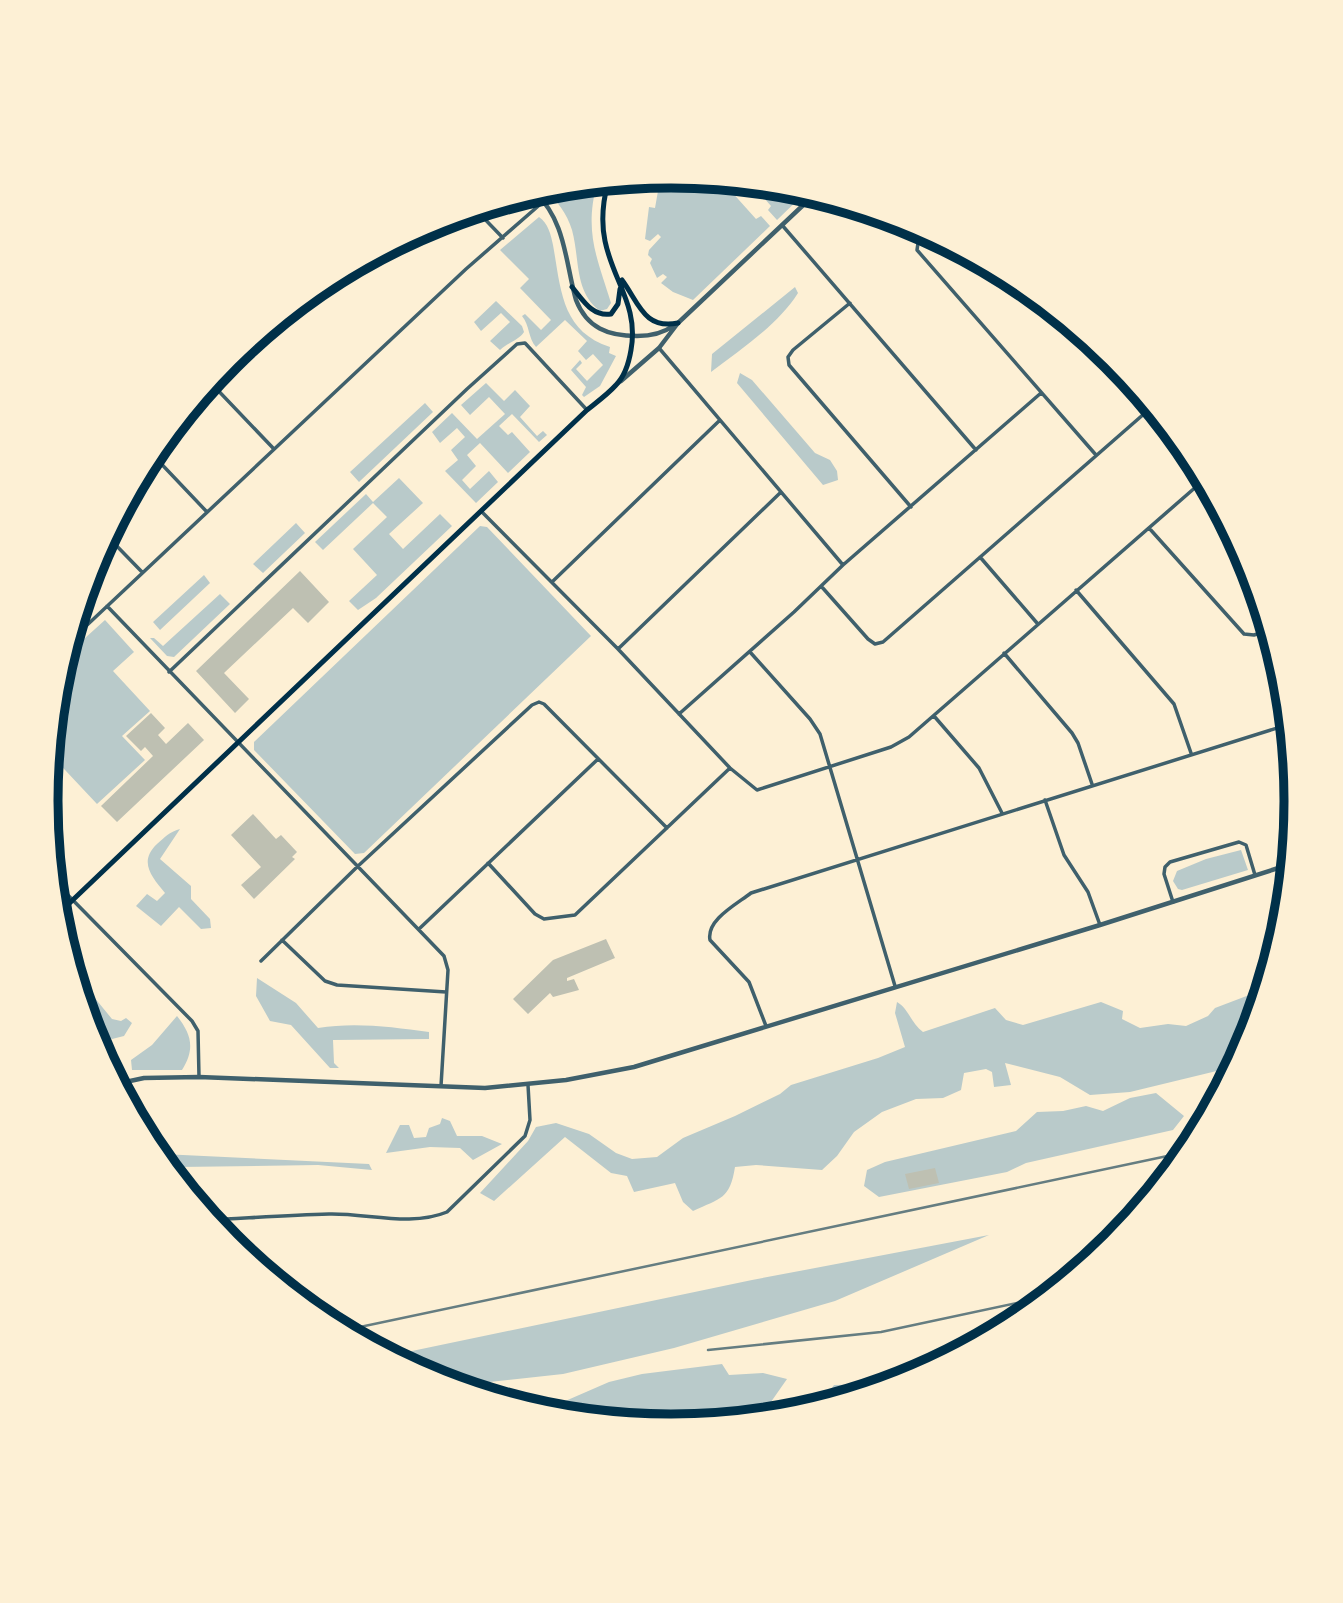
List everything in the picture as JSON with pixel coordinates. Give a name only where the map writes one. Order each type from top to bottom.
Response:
[{"type":"main road","points":[[67,905],[587,410],[618,384],[629,361],[633,336],[630,309],[608,254],[603,230],[606,191]]},
{"type":"main road","points":[[572,287],[596,313],[611,314],[617,308],[620,297],[616,272]]},
{"type":"main road","points":[[616,272],[647,317],[661,324],[678,323]]},
{"type":"street","points":[[83,629],[273,448],[543,202]]},
{"type":"street","points":[[544,202],[561,230],[572,287],[580,309],[590,323],[607,333],[633,336],[660,333],[678,323]]},
{"type":"street","points":[[618,384],[659,348],[678,323],[805,203]]},
{"type":"street","points":[[483,217],[503,238]]},
{"type":"street","points":[[782,225],[976,450]]},
{"type":"street","points":[[918,240],[917,250],[1096,455]]},
{"type":"street","points":[[850,303],[793,350],[789,365],[911,507]]},
{"type":"street","points":[[170,672],[517,344],[525,343],[587,410]]},
{"type":"street","points":[[659,348],[843,565]]},
{"type":"street","points":[[217,390],[273,448]]},
{"type":"street","points":[[679,714],[843,565],[1041,393]]},
{"type":"street","points":[[821,586],[868,639],[875,644],[883,642],[1145,412]]},
{"type":"street","points":[[552,582],[720,421]]},
{"type":"street","points":[[160,462],[208,512]]},
{"type":"street","points":[[481,511],[618,649],[730,768],[757,790],[831,768],[891,747],[909,737],[1197,486]]},
{"type":"street","points":[[618,649],[780,493]]},
{"type":"street","points":[[1149,527],[1244,634],[1261,633]]},
{"type":"street","points":[[115,544],[142,572]]},
{"type":"street","points":[[980,557],[1037,623]]},
{"type":"street","points":[[1076,590],[1174,704],[1191,753]]},
{"type":"street","points":[[107,606],[419,929],[447,962],[441,1088]]},
{"type":"street","points":[[750,652],[816,726],[831,768],[895,986]]},
{"type":"street","points":[[1004,653],[1072,733],[1092,784]]},
{"type":"street","points":[[261,961],[357,867],[532,705],[539,702],[667,828]]},
{"type":"street","points":[[934,716],[979,768],[1002,813]]},
{"type":"street","points":[[766,1027],[749,982],[710,940],[710,929],[726,912],[751,893],[1281,727]]},
{"type":"street","points":[[419,929],[598,759]]},
{"type":"street","points":[[488,863],[535,914],[544,919],[575,915],[730,768]]},
{"type":"street","points":[[1045,800],[1064,855],[1088,892],[1100,925]]},
{"type":"street","points":[[1173,902],[1164,874],[1165,867],[1170,862],[1239,842],[1245,845],[1255,875]]},
{"type":"street","points":[[126,1082],[144,1078],[199,1077],[485,1088],[528,1085],[634,1067],[1282,867]]},
{"type":"street","points":[[65,891],[192,1021],[198,1031],[199,1077]]},
{"type":"street","points":[[282,940],[325,981],[337,985],[446,992]]},
{"type":"street","points":[[223,1219],[331,1214],[416,1219],[434,1217],[455,1206],[525,1136],[530,1120],[528,1085]]},
{"type":"shaded area","points":[[656,188],[731,191],[756,219],[761,216],[770,226],[693,300],[673,292],[661,283],[667,277],[663,274],[657,278],[650,263],[652,259],[648,255],[649,250],[661,237],[658,234],[650,241],[645,239],[649,207],[655,208]]},
{"type":"shaded area","points":[[595,193],[592,231],[611,303],[607,309],[600,311],[586,294],[579,274],[570,224],[554,200]]},
{"type":"shaded area","points":[[761,195],[796,201],[777,220],[768,210],[771,206]]},
{"type":"shaded area","points":[[539,217],[545,222],[550,233],[562,292],[573,319],[594,340],[610,347],[609,353],[616,356],[600,386],[584,397],[582,395],[586,387],[571,370],[580,360],[582,363],[576,369],[587,381],[603,365],[593,354],[586,360],[578,351],[587,341],[565,320],[536,347],[522,316],[525,314],[541,330],[551,320],[520,288],[529,279],[500,250]]},
{"type":"shaded area","points":[[795,287],[798,293],[780,316],[711,372],[712,354]]},
{"type":"shaded area","points":[[496,301],[522,326],[524,332],[500,350],[490,341],[510,322],[501,313],[481,331],[474,322]]},
{"type":"shaded area","points":[[740,373],[752,380],[815,453],[830,460],[837,471],[838,480],[823,485],[737,383]]},
{"type":"shaded area","points":[[486,383],[504,401],[515,390],[530,406],[520,417],[537,436],[543,431],[547,435],[539,442],[512,414],[499,426],[508,435],[512,432],[530,452],[508,473],[480,443],[467,455],[476,466],[462,480],[470,489],[489,471],[498,482],[476,503],[445,471],[458,460],[451,450],[465,437],[457,428],[440,443],[432,432],[452,413],[477,439],[505,414],[489,397],[470,415],[461,405]]},
{"type":"shaded area","points":[[425,403],[433,412],[359,482],[350,472]]},
{"type":"shaded area","points":[[399,478],[423,503],[389,534],[403,549],[440,514],[452,526],[376,598],[358,610],[349,601],[377,575],[353,549],[387,517],[373,503],[323,550],[315,542],[366,494],[373,502]]},
{"type":"shaded area","points":[[296,523],[305,533],[263,573],[253,564]]},
{"type":"shaded area","points":[[480,526],[487,527],[591,636],[364,853],[355,854],[254,750],[254,742]]},
{"type":"shaded area","points":[[204,575],[210,583],[160,630],[153,622]]},
{"type":"shaded area","points":[[220,594],[230,604],[174,657],[167,656],[150,638],[163,646]]},
{"type":"shaded area","points":[[105,620],[134,652],[113,671],[150,711],[122,736],[145,760],[97,804],[59,764],[63,721],[79,644]]},
{"type":"shaded area","points":[[180,829],[160,859],[191,886],[191,899],[210,919],[211,928],[201,929],[179,907],[161,926],[136,906],[147,894],[157,901],[165,893],[149,869],[148,857],[162,839]]},
{"type":"shaded area","points":[[1241,850],[1248,870],[1182,890],[1178,889],[1173,881],[1177,871],[1206,859]]},
{"type":"shaded area","points":[[257,978],[296,1003],[318,1028],[346,1025],[387,1027],[429,1032],[429,1039],[333,1040],[334,1063],[339,1068],[330,1068],[291,1025],[270,1021],[256,996]]},
{"type":"shaded area","points":[[87,988],[112,1019],[121,1021],[126,1018],[132,1023],[124,1036],[112,1039],[104,1035]]},
{"type":"shaded area","points":[[1255,993],[1224,1069],[1130,1092],[1090,1095],[1060,1077],[1005,1063],[1011,1085],[994,1087],[992,1072],[986,1069],[964,1073],[961,1090],[943,1098],[916,1099],[882,1112],[854,1132],[837,1156],[822,1170],[756,1165],[735,1167],[727,1192],[693,1211],[683,1202],[675,1183],[634,1192],[627,1176],[611,1173],[565,1137],[494,1201],[480,1193],[528,1141],[536,1127],[556,1123],[589,1134],[616,1153],[632,1159],[657,1157],[683,1138],[780,1094],[791,1085],[905,1047],[895,1013],[897,1002],[923,1032],[995,1008],[1006,1020],[1023,1025],[1101,1002],[1123,1011],[1122,1019],[1140,1028],[1168,1024],[1186,1026],[1208,1016],[1215,1008]]},
{"type":"shaded area","points":[[177,1016],[190,1042],[189,1055],[182,1070],[132,1070],[131,1060],[152,1045]]},
{"type":"shaded area","points":[[1156,1093],[1184,1116],[1173,1130],[1026,1163],[1007,1172],[879,1197],[864,1186],[867,1170],[885,1162],[1016,1131],[1037,1112],[1063,1111],[1086,1106],[1103,1111],[1130,1098]]},
{"type":"shaded area","points":[[442,1118],[450,1121],[457,1136],[482,1136],[502,1144],[473,1160],[460,1148],[430,1147],[386,1153],[400,1125],[409,1125],[414,1138],[426,1137],[429,1128],[440,1124]]},
{"type":"shaded area","points":[[170,1154],[369,1164],[372,1170],[318,1165],[179,1167]]},
{"type":"shaded area","points":[[989,1235],[835,1301],[674,1348],[563,1374],[476,1384],[402,1353],[752,1280]]},
{"type":"shaded area","points":[[722,1364],[729,1375],[763,1373],[787,1379],[767,1407],[712,1414],[631,1414],[548,1402],[563,1402],[609,1382],[642,1374]]},
{"type":"shaded area","points":[[834,1385],[864,1385],[827,1395]]},
{"type":"building","points":[[300,571],[329,602],[308,623],[293,608],[224,673],[249,699],[235,713],[196,671]]},
{"type":"building","points":[[151,713],[165,728],[158,735],[166,744],[188,723],[204,740],[117,822],[101,806],[153,756],[145,747],[141,751],[126,736]]},
{"type":"building","points":[[253,814],[276,839],[281,835],[297,852],[292,857],[295,859],[254,899],[241,885],[261,867],[231,835]]},
{"type":"building","points":[[606,939],[615,958],[567,978],[567,981],[574,979],[579,990],[553,997],[550,993],[528,1014],[513,999],[553,960]]},
{"type":"building","points":[[935,1168],[939,1183],[909,1189],[905,1174]]},
{"type":"railway","points":[[356,1328],[1173,1155]]},
{"type":"railway","points":[[708,1350],[881,1332],[1027,1301]]}]
